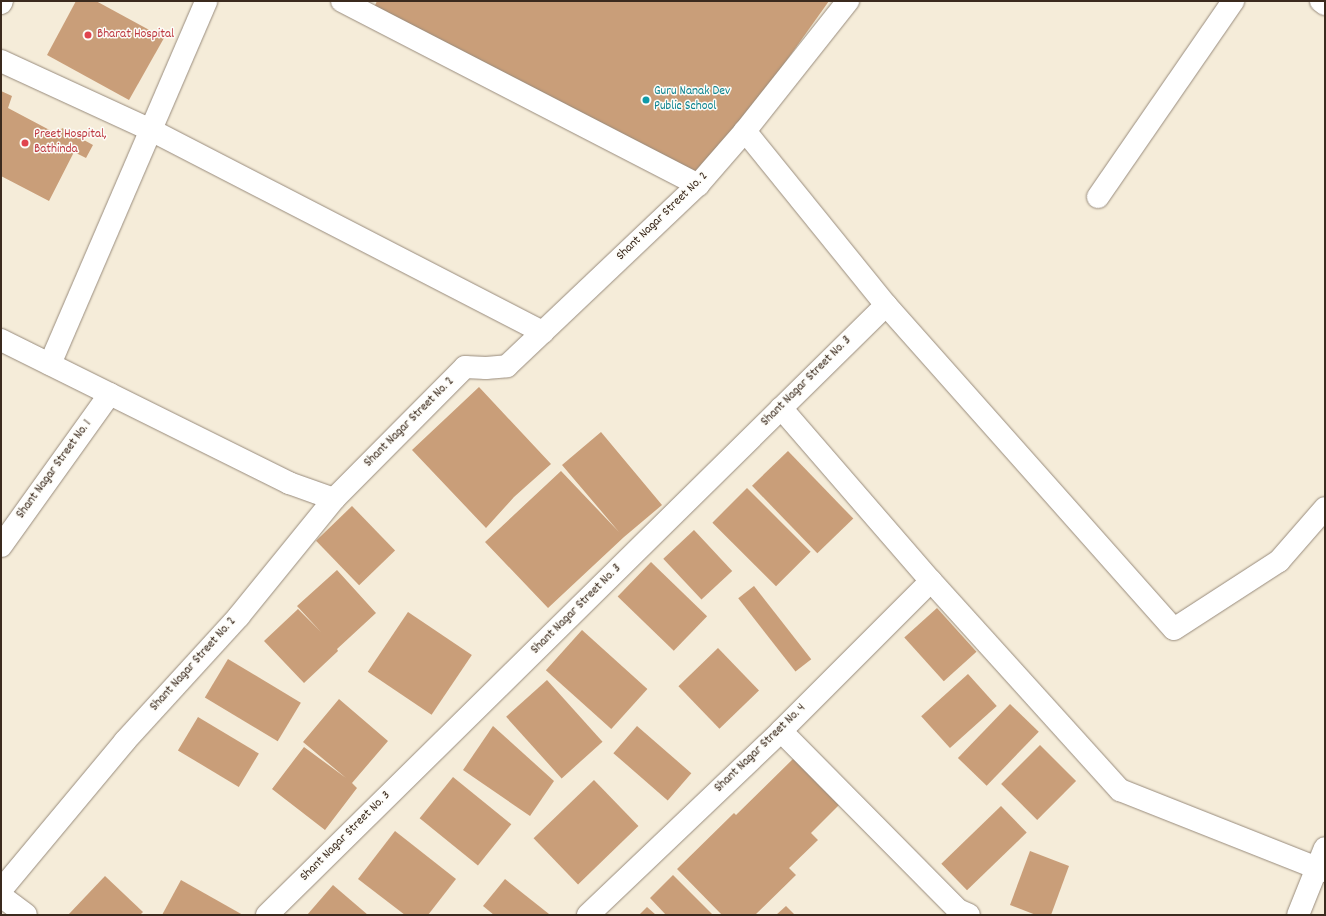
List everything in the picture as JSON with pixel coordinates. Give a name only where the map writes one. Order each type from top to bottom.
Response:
[{"type":"street","points":[[50,364],[206,1]]},
{"type":"street","points":[[342,1],[698,185]]},
{"type":"street","name":"Shant Nagar Street No. 2","points":[[1,890],[125,741],[239,616],[334,499],[465,368],[507,366],[698,185],[745,131],[848,1]]},
{"type":"street","points":[[1098,197],[1233,1]]},
{"type":"street","points":[[1321,1],[1325,4]]},
{"type":"street","points":[[1,61],[150,130],[543,332]]},
{"type":"street","points":[[745,131],[886,305],[1174,629],[1279,561],[1325,508]]},
{"type":"street","name":"Shant Nagar Street No. 3","points":[[267,915],[886,305]]},
{"type":"street","points":[[1,340],[289,483],[334,499]]},
{"type":"street","name":"Shant Nagar Street No. 1","points":[[1,546],[110,394]]},
{"type":"street","points":[[781,408],[931,581],[1120,790],[1321,870]]},
{"type":"street","name":"Shant Nagar Street No. 4","points":[[588,915],[781,731],[931,581]]},
{"type":"street","points":[[781,731],[958,910],[969,915]]},
{"type":"street","points":[[1298,915],[1321,870],[1325,848]]},
{"type":"street","points":[[1,896],[26,915]]},
{"type":"building","points":[[76,1],[96,1],[164,38],[129,100],[47,55]]},
{"type":"building","name":"Guru Nanak Dev Public School","points":[[377,1],[829,1],[698,185],[370,16]]},
{"type":"building","points":[[1,91],[12,96],[8,108],[59,135],[62,128],[93,145],[86,158],[74,152],[49,201],[1,176]]},
{"type":"building","points":[[479,387],[551,464],[514,497],[486,528],[412,450]]},
{"type":"building","points":[[601,432],[662,505],[624,537],[548,608],[485,542],[561,471],[619,532],[562,465]]},
{"type":"building","points":[[788,451],[853,519],[817,553],[752,486]]},
{"type":"building","points":[[747,488],[811,552],[776,586],[712,523]]},
{"type":"building","points":[[352,506],[395,551],[359,585],[316,541]]},
{"type":"building","points":[[694,530],[732,571],[701,600],[663,559]]},
{"type":"building","points":[[651,562],[707,616],[674,651],[618,597]]},
{"type":"building","points":[[337,570],[376,613],[337,649],[338,651],[304,683],[264,641],[298,609],[321,632],[297,606]]},
{"type":"building","points":[[754,586],[811,659],[795,672],[738,598]]},
{"type":"building","points":[[937,608],[976,652],[944,681],[904,637]]},
{"type":"building","points":[[408,612],[472,655],[432,715],[368,672]]},
{"type":"building","points":[[582,630],[647,689],[611,729],[546,670]]},
{"type":"building","points":[[718,648],[759,690],[719,729],[678,686]]},
{"type":"building","points":[[228,659],[301,703],[278,741],[205,698]]},
{"type":"building","points":[[968,674],[997,706],[950,748],[921,716]]},
{"type":"building","points":[[547,680],[603,742],[562,778],[506,717]]},
{"type":"building","points":[[339,699],[388,741],[352,783],[357,788],[325,830],[272,789],[304,747],[346,778],[303,742]]},
{"type":"building","points":[[1010,704],[1039,732],[987,786],[958,758]]},
{"type":"building","points":[[198,717],[259,754],[239,787],[178,750]]},
{"type":"building","points":[[493,726],[554,781],[530,816],[463,770]]},
{"type":"building","points":[[637,726],[691,773],[668,800],[613,753]]},
{"type":"building","points":[[1040,745],[1076,781],[1037,820],[1001,784]]},
{"type":"building","points":[[796,756],[842,802],[811,833],[818,840],[789,868],[796,875],[755,915],[722,915],[677,869],[734,813],[736,815]]},
{"type":"building","points":[[453,777],[511,824],[478,865],[420,818]]},
{"type":"building","points":[[594,780],[638,826],[578,884],[534,838]]},
{"type":"building","points":[[1001,806],[1027,833],[967,890],[941,864]]},
{"type":"building","points":[[395,831],[456,879],[428,915],[405,915],[358,879]]},
{"type":"building","points":[[1030,851],[1069,866],[1051,915],[1036,915],[1010,905]]},
{"type":"building","points":[[673,875],[713,915],[666,915],[650,898]]},
{"type":"building","points":[[105,876],[143,912],[140,915],[68,915]]},
{"type":"building","points":[[505,879],[549,914],[494,915],[483,906]]},
{"type":"building","points":[[181,880],[243,915],[162,915]]},
{"type":"building","points":[[333,885],[368,915],[307,915]]},
{"type":"building","points":[[786,906],[795,915],[776,915]]},
{"type":"building","points":[[647,907],[656,915],[639,915]]},
{"type":"place","name":"Bharat Hospital","points":[[88,35]]},
{"type":"place","name":"Guru Nanak Dev Public School","points":[[646,100]]},
{"type":"place","name":"Preet Hospital, Bathinda","points":[[25,143]]}]
